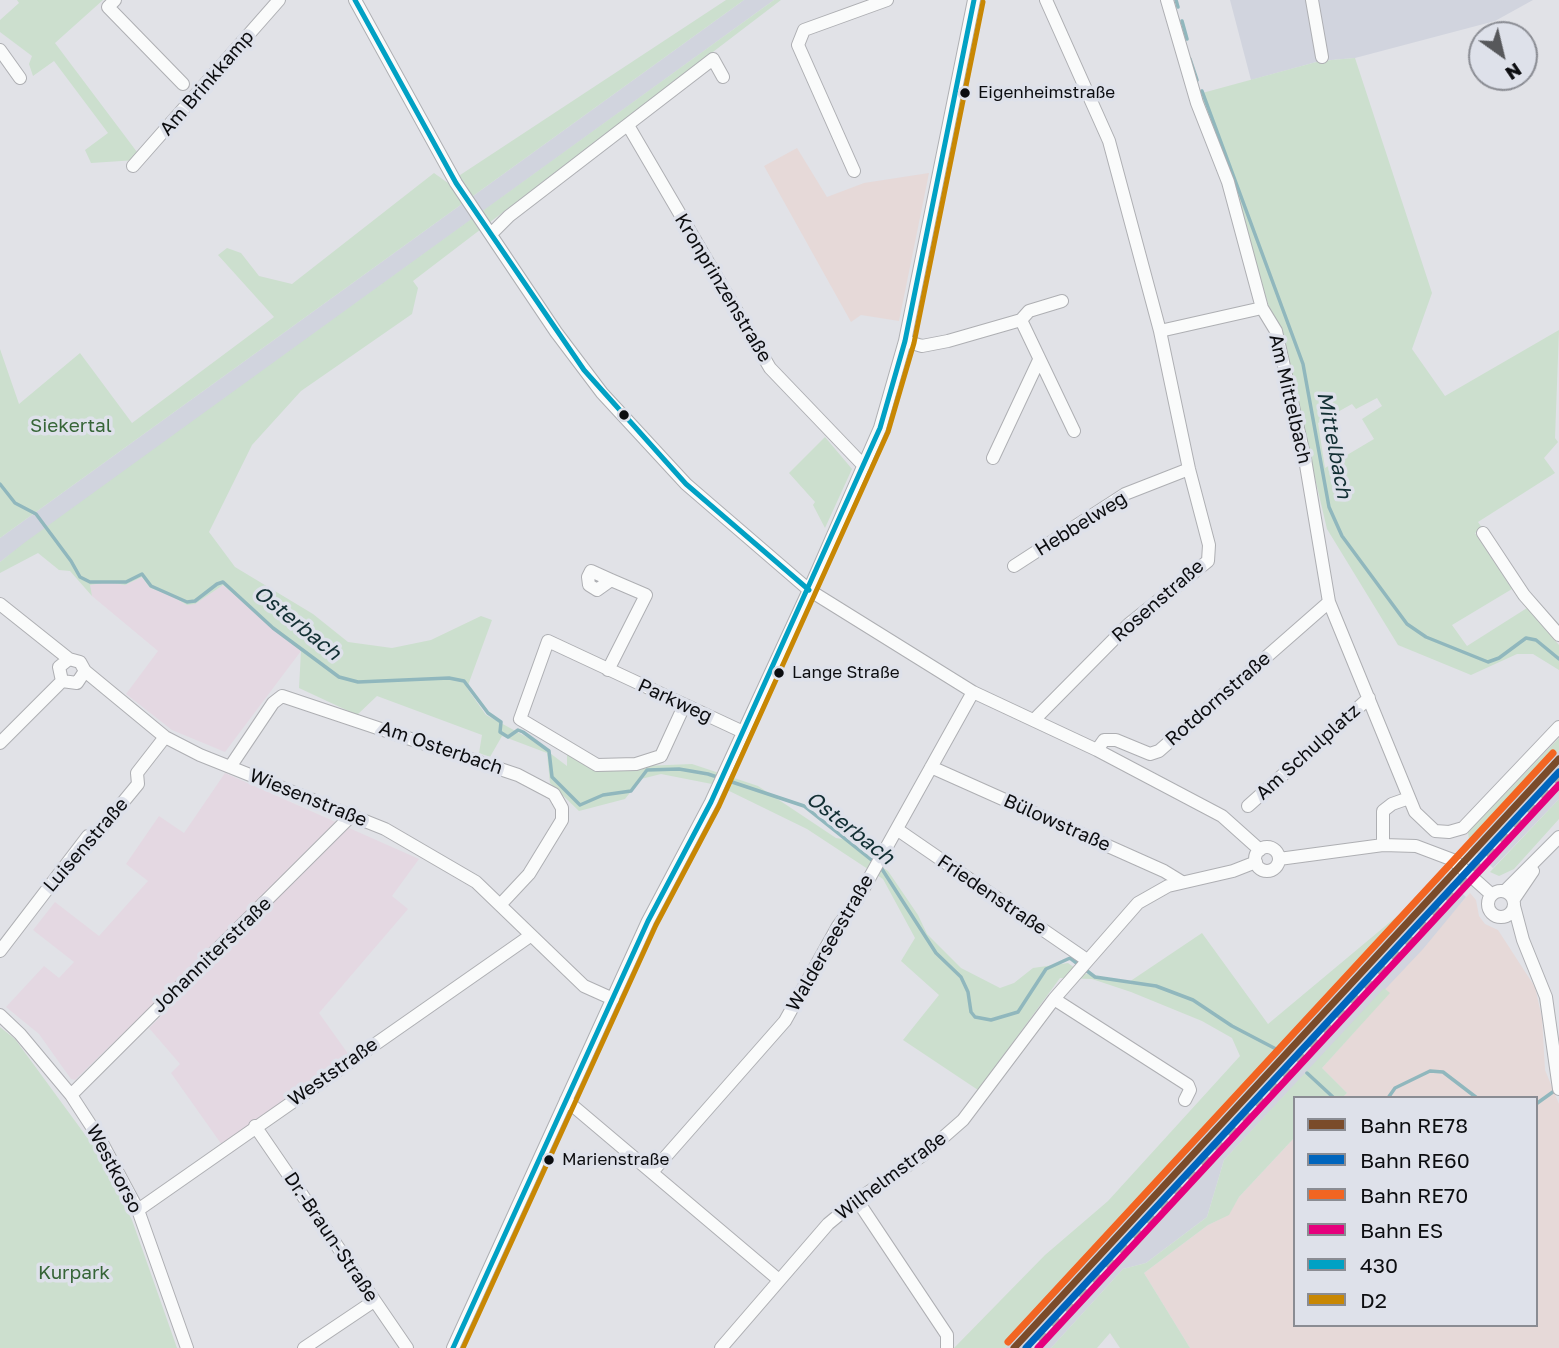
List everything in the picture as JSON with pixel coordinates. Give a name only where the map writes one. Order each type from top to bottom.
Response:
[{"type":"street","points":[[114,0],[108,7],[183,84]]},
{"type":"street","name":"Am Brinkkamp","points":[[133,166],[279,0]]},
{"type":"street","points":[[355,0],[456,183],[556,332],[624,419],[686,484],[809,590],[973,692],[1097,750],[1222,816],[1258,856],[1259,868],[1270,870],[1279,859],[1383,845],[1424,848],[1443,855],[1470,873],[1506,898],[1546,997],[1558,1085]]},
{"type":"street","points":[[854,171],[798,44],[804,30],[887,0]]},
{"type":"street","points":[[453,1348],[648,920],[718,785],[864,466],[887,405],[905,341],[974,0]]},
{"type":"street","name":"Rosenstraße","points":[[1034,720],[1129,624],[1208,561],[1209,545],[1189,469],[1160,331],[1109,141],[1046,0]]},
{"type":"street","name":"Am Mittelbach","points":[[1167,0],[1197,103],[1228,182],[1262,307],[1276,331],[1305,459],[1329,602],[1415,813],[1429,828],[1449,832],[1463,828],[1559,727]]},
{"type":"street","points":[[1312,0],[1322,57]]},
{"type":"street","points":[[0,50],[20,78]]},
{"type":"street","points":[[490,230],[629,127],[713,59],[723,77]]},
{"type":"street","name":"Kronprinzenstraße","points":[[629,127],[770,368],[864,466]]},
{"type":"street","points":[[905,341],[922,346],[1021,320],[1029,311],[1062,301]]},
{"type":"street","points":[[1160,331],[1262,307]]},
{"type":"street","points":[[1021,320],[1074,431]]},
{"type":"street","points":[[993,458],[1040,360]]},
{"type":"street","name":"Hebbelweg","points":[[1014,566],[1125,494],[1189,469]]},
{"type":"street","points":[[1483,533],[1524,595],[1559,635]]},
{"type":"street","points":[[608,670],[646,596],[611,579]]},
{"type":"street","name":"Rotdornstraße","points":[[1097,750],[1104,740],[1116,740],[1150,754],[1159,751],[1329,602]]},
{"type":"street","name":"Wiesenstraße","points":[[0,604],[69,659],[80,662],[85,671],[165,737],[230,767],[385,829],[476,882],[584,986],[612,999]]},
{"type":"street","name":"Parkweg","points":[[684,706],[661,756],[636,764],[597,765],[520,719],[548,641],[741,731]]},
{"type":"street","points":[[62,681],[59,667],[69,659]]},
{"type":"street","points":[[62,681],[77,683],[85,671]]},
{"type":"street","points":[[0,743],[62,681]]},
{"type":"street","name":"Walderseestraße","points":[[653,1171],[785,1021],[898,830],[973,692]]},
{"type":"street","name":"Am Osterbach","points":[[230,767],[273,703],[282,696],[518,775],[554,794],[562,808],[562,820],[530,874],[500,905]]},
{"type":"street","name":"Am Schulplatz","points":[[1248,806],[1369,698]]},
{"type":"street","name":"Luisenstraße","points":[[0,951],[88,836],[96,835],[138,784],[137,773],[165,737]]},
{"type":"street","name":"Bülowstraße","points":[[931,767],[1164,871],[1182,882]]},
{"type":"street","points":[[1383,845],[1383,811],[1392,804],[1409,798]]},
{"type":"street","name":"Johanniterstraße","points":[[71,1095],[352,815]]},
{"type":"street","name":"Friedenstraße","points":[[898,830],[1085,962]]},
{"type":"street","points":[[1523,940],[1489,907],[1506,898],[1559,837]]},
{"type":"street","points":[[1258,856],[1267,847],[1274,849],[1279,859]]},
{"type":"street","name":"Wilhelmstraße","points":[[721,1348],[828,1224],[857,1200],[923,1155],[963,1120],[1059,994],[1138,904],[1158,890],[1182,882],[1233,872],[1258,856]]},
{"type":"street","points":[[1497,916],[1510,914],[1506,898]]},
{"type":"street","name":"Weststraße","points":[[138,1210],[530,936]]},
{"type":"street","points":[[1059,994],[1188,1085],[1190,1090],[1185,1100]]},
{"type":"street","name":"Westkorso","points":[[0,1015],[20,1034],[71,1095],[138,1210],[187,1348]]},
{"type":"street","points":[[566,1100],[779,1280]]},
{"type":"street","name":"Dr.-Braun-Straße","points":[[255,1126],[407,1348]]},
{"type":"street","points":[[857,1200],[947,1335],[947,1348]]},
{"type":"street","points":[[304,1348],[374,1301]]},
{"type":"shaded area","points":[[744,0],[774,0],[0,562],[0,538]]},
{"type":"shaded area","points":[[1230,0],[1533,0],[1495,21],[1468,21],[1468,28],[1355,58],[1320,61],[1251,80]]},
{"type":"shaded area","points":[[797,148],[827,197],[864,183],[929,173],[899,321],[861,315],[851,322],[764,166]]},
{"type":"shaded area","points":[[142,577],[150,588],[187,605],[195,603],[223,585],[301,651],[225,752],[172,730],[126,694],[158,651],[92,596],[89,585],[108,582],[125,585]]},
{"type":"shaded area","points":[[1559,750],[1559,799],[1493,868],[1470,847]]},
{"type":"shaded area","points":[[225,773],[419,859],[392,896],[408,909],[319,1013],[349,1055],[222,1145],[171,1073],[180,1064],[149,1028],[187,990],[177,981],[75,1080],[71,1079],[39,1034],[6,1007],[44,966],[59,978],[74,962],[33,930],[55,902],[99,936],[148,881],[126,864],[159,816],[184,833]]},
{"type":"shaded area","points":[[1444,876],[1466,897],[1423,949],[1224,1160],[1207,1217],[1146,1263],[1123,1269],[1051,1348],[1005,1348],[1145,1197],[1148,1189],[1164,1176]]},
{"type":"shaded area","points":[[1470,893],[1476,900],[1479,916],[1485,924],[1498,930],[1535,987],[1542,1018],[1545,1070],[1559,1104],[1559,1348],[1190,1348],[1144,1273],[1208,1225],[1228,1215],[1239,1197],[1293,1139],[1293,1327],[1538,1327],[1538,1096],[1344,1096],[1347,1093],[1322,1068],[1389,993],[1384,988]]},
{"type":"green space","points":[[17,0],[103,0],[55,43],[140,156],[137,160],[91,163],[85,150],[108,133],[54,61],[33,76],[29,64],[32,56],[0,32],[0,20],[19,3]]},
{"type":"green space","name":"Siekertal","points":[[726,0],[744,0],[0,538],[0,349],[19,404],[80,353],[132,423],[274,317],[218,255],[227,248],[241,253],[259,276],[292,284],[434,173],[448,183]]},
{"type":"green space","points":[[774,0],[781,0],[413,281],[418,288],[412,314],[301,391],[252,445],[209,532],[235,567],[313,614],[348,642],[392,648],[431,640],[481,616],[492,620],[467,688],[486,715],[534,741],[567,766],[567,753],[595,768],[692,764],[758,786],[836,838],[848,840],[861,853],[888,871],[918,915],[927,934],[961,968],[1000,988],[1014,983],[1033,968],[1068,963],[1082,973],[1129,982],[1202,933],[1268,1024],[1432,887],[1164,1176],[1148,1189],[1145,1197],[1005,1348],[954,1348],[1045,1255],[1108,1201],[1240,1056],[1232,1038],[1202,1021],[1131,992],[1092,979],[1060,978],[978,1090],[903,1040],[939,995],[901,961],[915,938],[883,879],[807,829],[717,785],[661,774],[641,779],[625,799],[579,811],[550,783],[547,753],[502,736],[490,757],[479,753],[482,735],[377,696],[357,715],[299,688],[301,651],[223,585],[195,604],[187,605],[150,588],[142,577],[125,585],[108,582],[90,585],[92,596],[70,571],[59,570],[38,553],[0,573],[0,562],[24,543]]},
{"type":"green space","points":[[1355,58],[1432,293],[1412,349],[1445,396],[1559,330],[1555,438],[1558,442],[1544,458],[1555,473],[1478,522],[1482,528],[1475,533],[1512,589],[1452,625],[1467,646],[1527,608],[1559,645],[1559,670],[1533,654],[1517,654],[1471,675],[1398,645],[1327,529],[1280,330],[1269,307],[1230,182],[1195,95],[1320,61]],"holes":[[[1377,398],[1382,406],[1362,419],[1374,439],[1325,468],[1318,423],[1352,404],[1356,409]]]},
{"type":"green space","points":[[825,437],[852,469],[825,528],[813,505],[815,502],[789,473]]},
{"type":"green space","points":[[1559,738],[1559,750],[1470,847],[1468,832]]},
{"type":"green space","points":[[1559,799],[1559,819],[1514,869],[1499,876],[1490,872]]},
{"type":"green space","points":[[1384,988],[1390,993],[1322,1068],[1347,1093],[1344,1096],[1293,1096],[1293,1139],[1239,1197],[1229,1215],[1208,1225],[1144,1273],[1190,1348],[1120,1348],[1110,1333],[1097,1348],[1051,1348],[1123,1269],[1146,1263],[1207,1217],[1224,1160]]},
{"type":"green space","name":"Kurpark","points":[[0,1027],[15,1039],[97,1151],[132,1220],[177,1348],[0,1348]]},
{"type":"waterway","name":"Mittelbach","points":[[1176,0],[1178,7]]},
{"type":"waterway","name":"Mittelbach","points":[[1182,21],[1187,39]]},
{"type":"waterway","name":"Mittelbach","points":[[1190,59],[1197,80]]},
{"type":"waterway","name":"Mittelbach","points":[[1202,91],[1303,364],[1329,507],[1342,536],[1407,624],[1426,637],[1488,662],[1499,658],[1526,638],[1536,640],[1559,659]]},
{"type":"waterway","name":"Osterbach","points":[[0,484],[15,503],[36,514],[80,577],[90,582],[126,582],[142,574],[151,586],[187,602],[195,601],[223,582],[273,628],[339,677],[358,682],[449,678],[464,681],[488,713],[501,722],[500,732],[508,737],[518,730],[549,751],[552,777],[580,805],[603,795],[631,791],[647,770],[679,769],[708,774],[804,806],[874,862]]},
{"type":"waterway","name":"Osterbach","points":[[880,866],[936,953],[961,977],[968,992],[971,1012],[975,1017],[991,1020],[1018,1012],[1046,969],[1070,958],[1095,977],[1156,986],[1193,1000],[1232,1026],[1276,1049]]},
{"type":"waterway","name":"Osterbach","points":[[1389,1096],[1395,1088],[1430,1071],[1443,1072],[1474,1096]]},
{"type":"waterway","name":"Osterbach","points":[[1307,1073],[1332,1096]]},
{"type":"waterway","name":"Osterbach","points":[[1538,1103],[1557,1089]]},
{"type":"railway","points":[[1032,1348],[1559,779]]},
{"type":"rail line","name":"RE70","points":[[1008,1342],[1553,753]]},
{"type":"rail line","name":"RE78","points":[[1014,1348],[1559,759]]},
{"type":"rail line","name":"RE60","points":[[1026,1348],[1559,772]]},
{"type":"rail line","name":"ES","points":[[1038,1348],[1559,785]]},
{"type":"transit line","name":"430","points":[[355,0],[456,183],[584,370],[686,484],[809,590]]},
{"type":"transit line","name":"430","points":[[453,1348],[648,921],[711,802],[880,428],[905,341],[974,0]]},
{"type":"transit line","name":"D2","points":[[463,1348],[656,925],[719,806],[888,432],[914,343],[983,2]]},
{"type":"place","name":"Eigenheimstraße","points":[[965,93]]},
{"type":"place","name":"Lange Straße","points":[[779,673]]},
{"type":"place","name":"Marienstraße","points":[[549,1160]]}]
